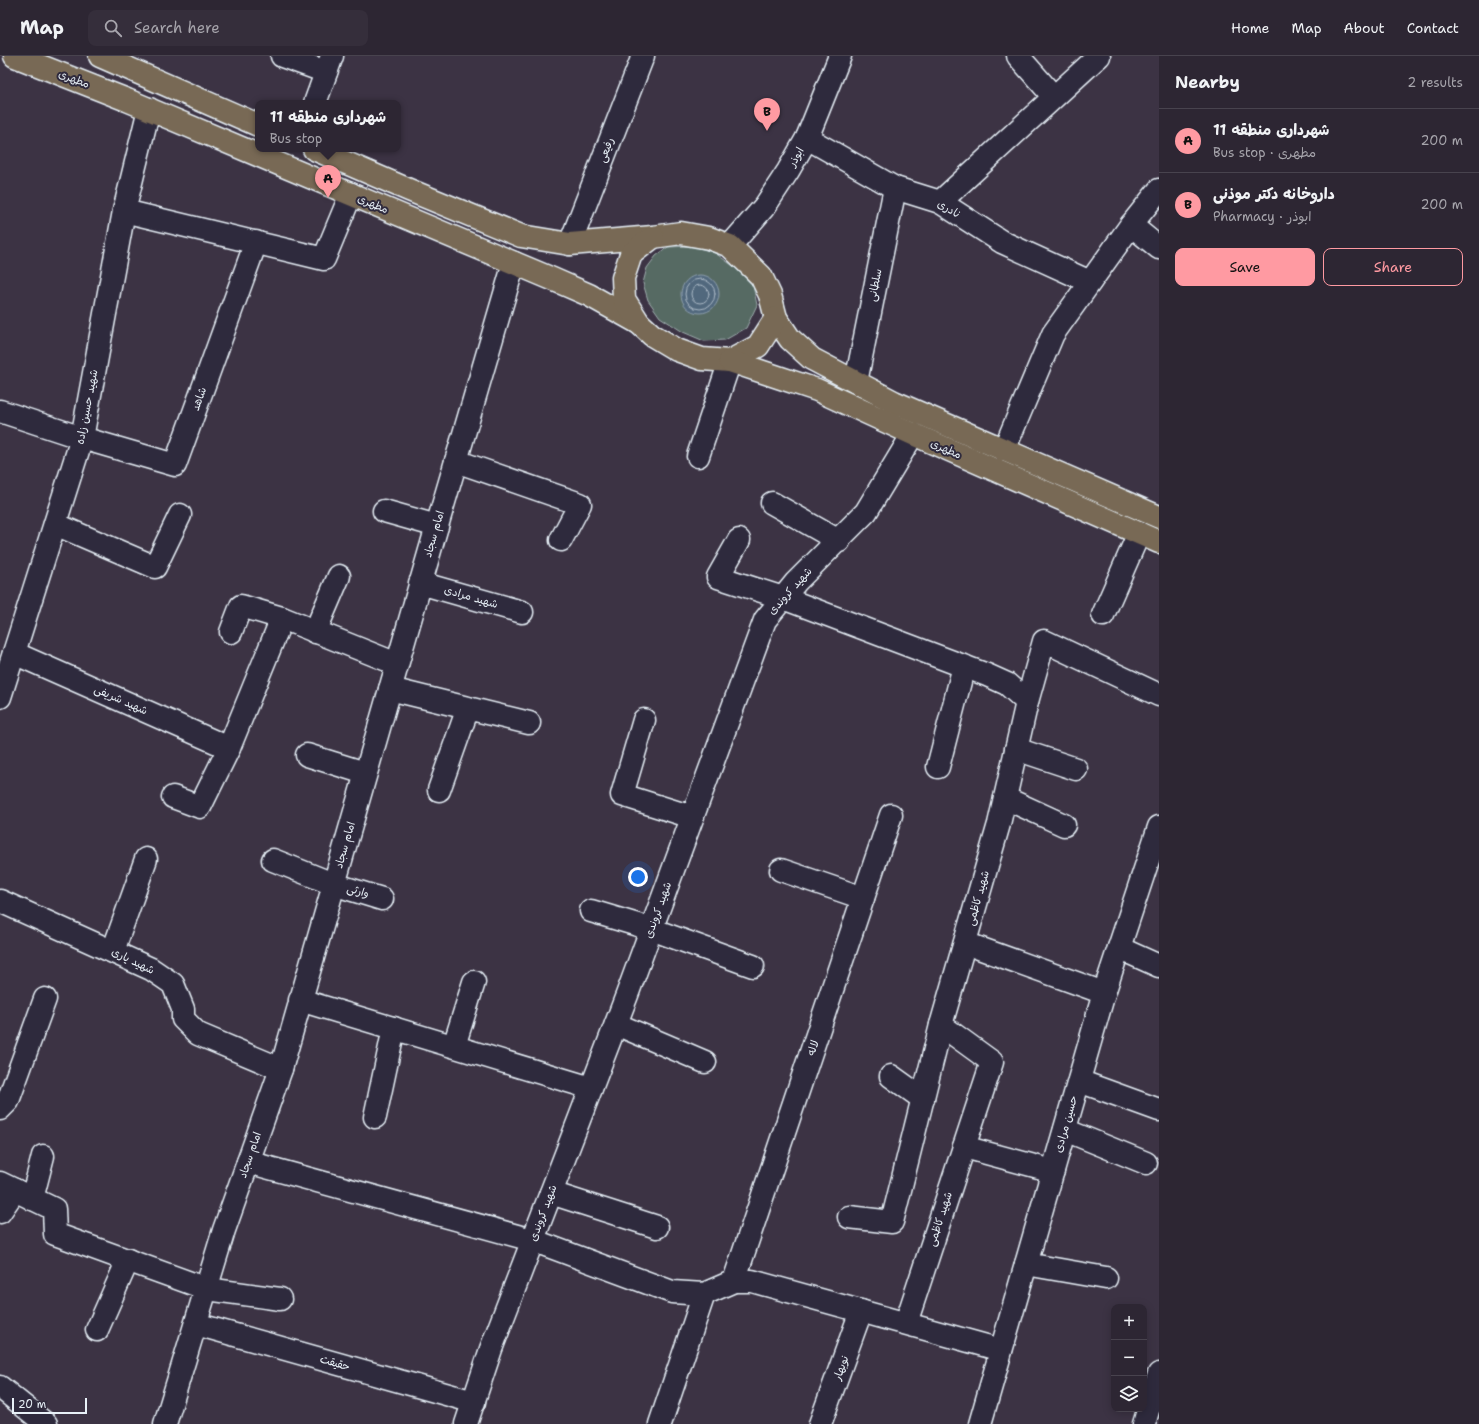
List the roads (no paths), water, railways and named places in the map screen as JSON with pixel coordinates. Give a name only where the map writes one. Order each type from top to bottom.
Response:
[{"type":"main road","name":"مطهری","points":[[15,56],[149,109],[589,295],[639,323]]},
{"type":"main road","points":[[100,56],[255,124]]},
{"type":"main road","points":[[321,152],[408,190],[521,236],[570,244],[681,233],[709,238],[730,246],[761,276],[770,295],[776,318],[758,346],[730,361],[702,359],[677,350],[652,334],[639,323],[624,299],[623,278],[631,254],[652,237]]},
{"type":"main road","points":[[514,263],[527,258],[531,248],[521,236]]},
{"type":"main road","name":"مطهری","points":[[776,318],[790,339],[812,359],[894,402],[1159,517]]},
{"type":"main road","name":"مطهری","points":[[730,361],[817,390],[913,434],[1159,542]]},
{"type":"street","points":[[282,56],[329,64],[316,100]]},
{"type":"street","name":"ابوذر","points":[[730,246],[765,206],[788,171],[807,138],[840,56]]},
{"type":"street","points":[[1018,56],[1053,96]]},
{"type":"street","points":[[940,202],[1053,96],[1099,56]]},
{"type":"street","name":"رفیعی","points":[[570,244],[640,57]]},
{"type":"street","name":"شهید حسین زاده","points":[[0,697],[82,438],[124,210],[149,109]]},
{"type":"street","name":"نادری","points":[[807,138],[895,188],[940,202],[1002,242],[1090,282]]},
{"type":"street","name":"سلطانی","points":[[856,382],[895,188]]},
{"type":"street","points":[[1004,450],[1053,334],[1131,225],[1159,190]]},
{"type":"street","points":[[124,210],[233,238],[256,242],[324,259],[351,194]]},
{"type":"street","points":[[1131,225],[1159,248]]},
{"type":"street","name":"شاهد","points":[[82,438],[175,465],[256,242]]},
{"type":"street","name":"امام سجاد","points":[[166,1424],[224,1230],[281,1068],[420,582],[514,263]]},
{"type":"street","points":[[698,456],[730,361]]},
{"type":"street","points":[[0,411],[82,438]]},
{"type":"street","name":"شهید کروندی","points":[[466,1424],[491,1349],[616,1024],[765,620],[796,582],[839,541],[866,512],[913,434]]},
{"type":"street","points":[[456,461],[580,504],[561,540]]},
{"type":"street","points":[[772,503],[839,541]]},
{"type":"street","points":[[384,511],[437,526]]},
{"type":"street","points":[[55,524],[155,567],[180,515]]},
{"type":"street","points":[[1103,615],[1139,533]]},
{"type":"street","points":[[739,540],[718,577],[783,598],[964,666],[1007,684],[1027,702]]},
{"type":"street","points":[[315,632],[339,576]]},
{"type":"street","name":"شهید مرادی","points":[[420,582],[522,612]]},
{"type":"street","points":[[231,632],[241,606],[282,618],[397,664]]},
{"type":"street","points":[[173,797],[200,807],[228,748],[282,618]]},
{"type":"street","name":"شهید کاظمی","points":[[906,1324],[992,1062],[941,1025],[999,824],[1027,702],[1044,641],[1159,695]]},
{"type":"street","name":"شهید شریفی","points":[[14,653],[228,748]]},
{"type":"street","points":[[938,767],[964,666]]},
{"type":"street","points":[[390,689],[529,723]]},
{"type":"street","points":[[439,790],[468,708]]},
{"type":"street","points":[[644,720],[622,795],[692,817]]},
{"type":"street","points":[[1016,749],[1076,769]]},
{"type":"street","points":[[307,755],[365,774]]},
{"type":"street","points":[[1005,798],[1064,825]]},
{"type":"street","name":"لاله","points":[[734,1281],[891,815]]},
{"type":"street","name":"حسین مرادی","points":[[980,1424],[1104,993],[1159,827]]},
{"type":"street","points":[[113,951],[146,859]]},
{"type":"street","name":"وارثی","points":[[273,860],[333,884],[382,899]]},
{"type":"street","points":[[781,870],[863,898]]},
{"type":"street","name":"شهید یاری","points":[[0,901],[151,969],[173,984],[183,1009],[183,1019],[198,1034],[281,1068]]},
{"type":"street","points":[[591,911],[651,929],[753,966]]},
{"type":"street","points":[[965,943],[1104,993]]},
{"type":"street","points":[[1119,948],[1159,966]]},
{"type":"street","points":[[454,1046],[474,982]]},
{"type":"street","points":[[0,1109],[8,1101],[45,999]]},
{"type":"street","points":[[300,1000],[591,1088]]},
{"type":"street","points":[[616,1024],[705,1062]]},
{"type":"street","points":[[849,1216],[892,1222],[941,1025]]},
{"type":"street","points":[[376,1117],[394,1028]]},
{"type":"street","points":[[891,1076],[923,1099]]},
{"type":"street","points":[[1079,1081],[1159,1110]]},
{"type":"street","points":[[1065,1130],[1146,1163]]},
{"type":"street","points":[[964,1147],[1053,1171]]},
{"type":"street","points":[[0,1212],[43,1156]]},
{"type":"street","points":[[248,1162],[532,1240],[672,1292],[704,1294],[734,1281],[752,1281],[1001,1350]]},
{"type":"street","points":[[16,1191],[54,1209],[55,1234],[207,1289],[280,1299]]},
{"type":"street","points":[[551,1193],[658,1228]]},
{"type":"street","points":[[97,1330],[128,1260]]},
{"type":"street","points":[[1026,1264],[1106,1278]]},
{"type":"street","points":[[660,1424],[704,1294]]},
{"type":"street","name":"نوبهار","points":[[820,1424],[861,1311]]},
{"type":"street","name":"حقیقت","points":[[196,1324],[474,1402]]},
{"type":"street","points":[[1144,1424],[1159,1374]]},
{"type":"street","points":[[0,1387],[46,1424]]},
{"type":"water","points":[[700,275],[713,281],[719,294],[713,307],[700,313],[687,307],[681,294],[687,281]]},
{"type":"place","name":"داروخانه دکتر موذنی","points":[[767,131]]},
{"type":"place","name":"شهرداری منطقه 11","points":[[328,198]]}]
